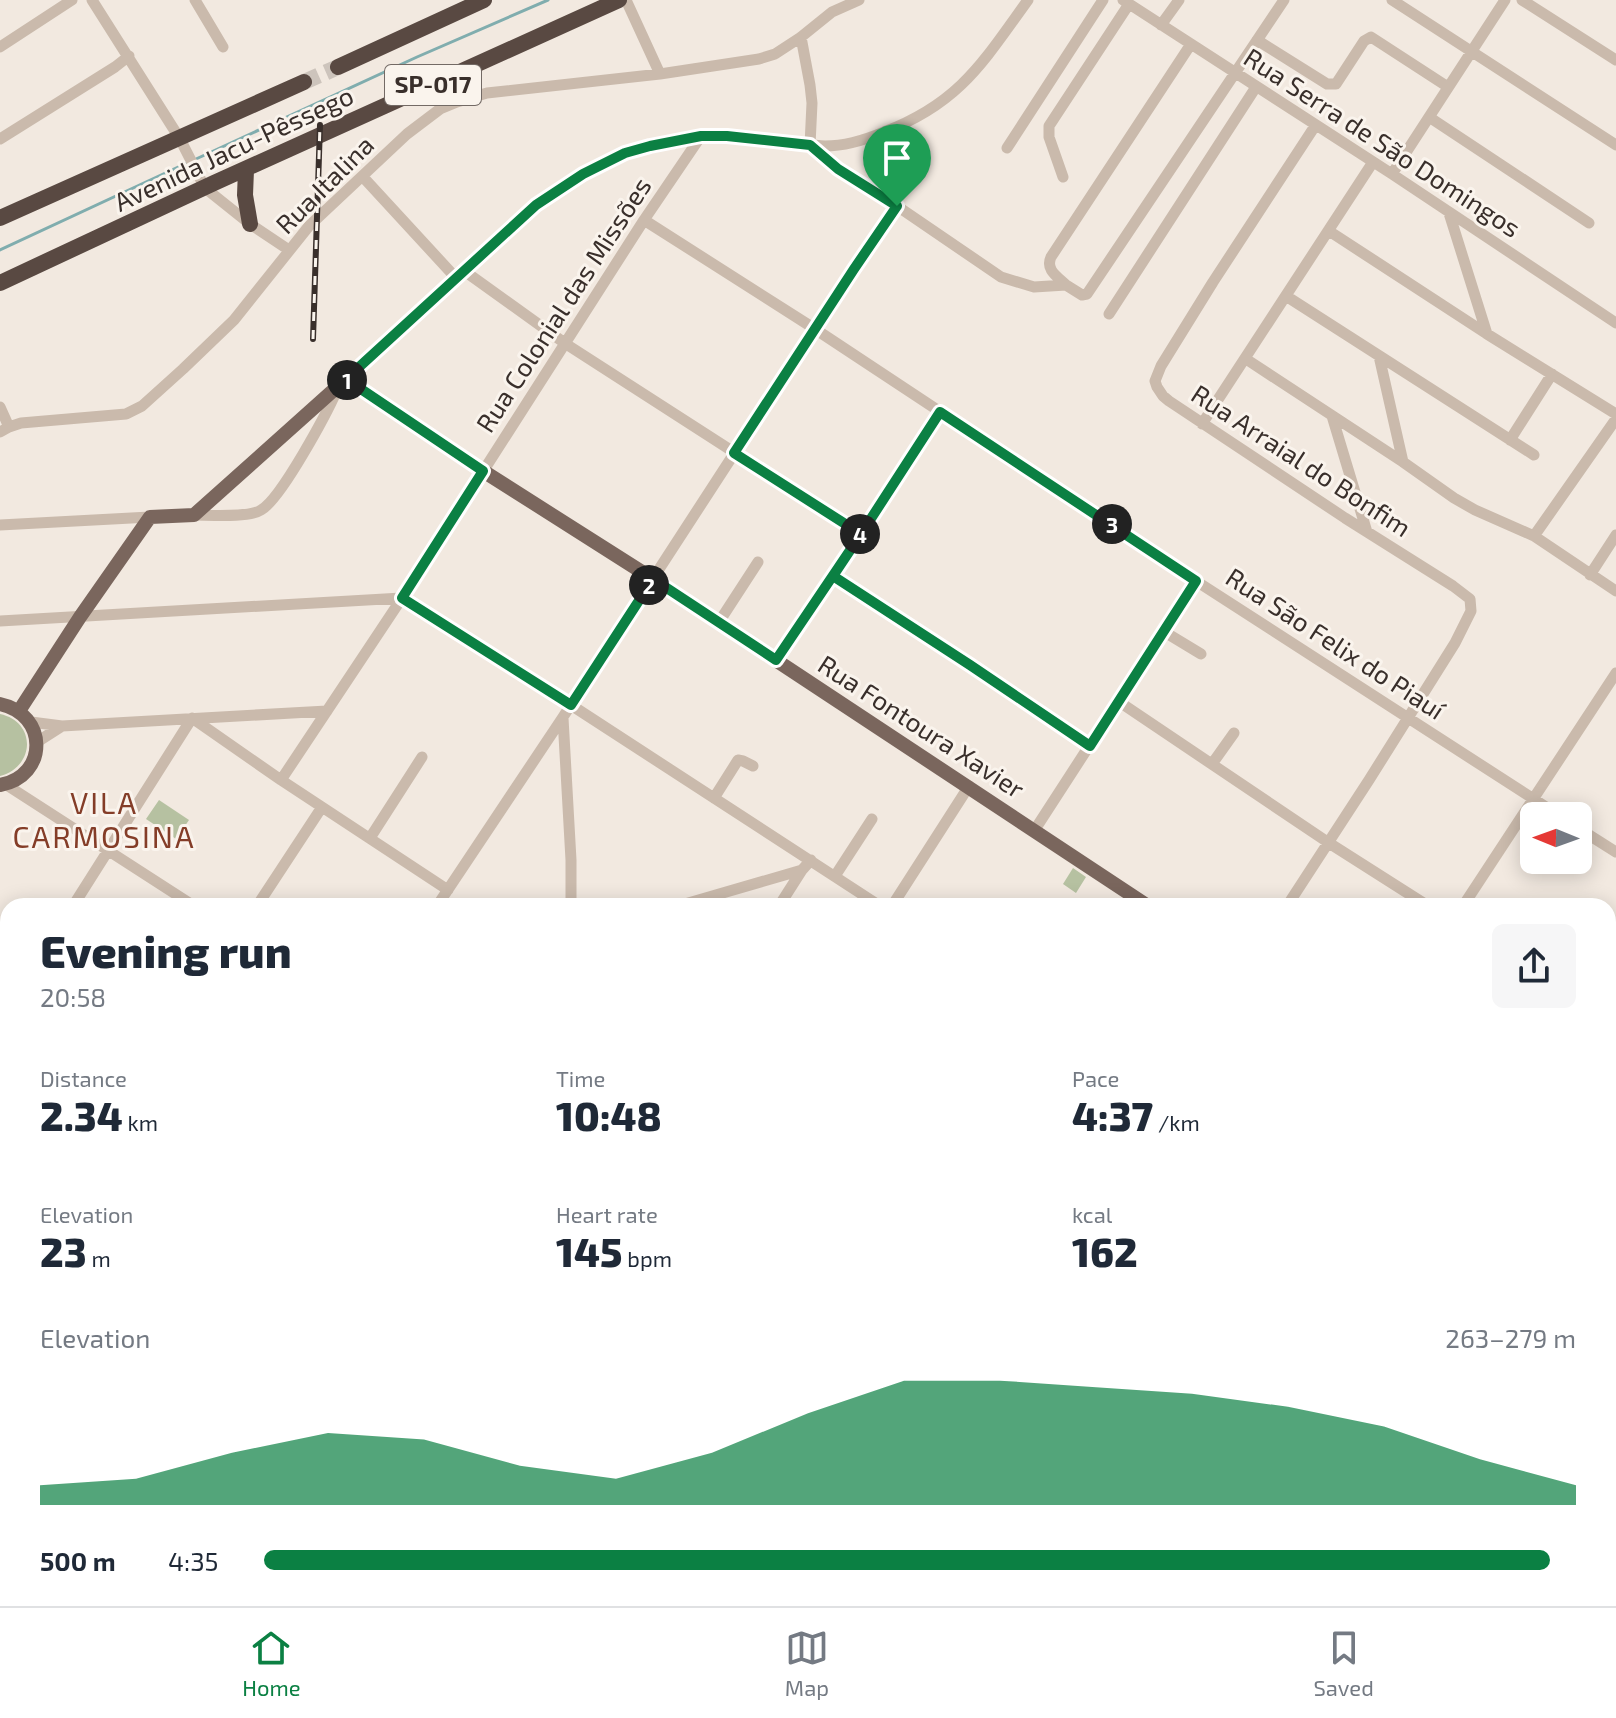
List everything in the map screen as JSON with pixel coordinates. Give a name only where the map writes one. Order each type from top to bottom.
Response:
[{"type":"highway","name":"Avenida Jacu-Pêssego","points":[[338,67],[484,0]]},
{"type":"highway","name":"Avenida Jacu-Pêssego","points":[[0,283],[202,183],[246,170],[619,0]]},
{"type":"highway","name":"Avenida Jacu-Pêssego","points":[[0,218],[182,144],[304,82]]},
{"type":"highway","points":[[246,170],[245,198],[250,224]]},
{"type":"main road","name":"Rua Fontoura Xavier","points":[[342,382],[653,579],[1136,898]]},
{"type":"main road","points":[[19,711],[150,517],[194,515],[342,382]]},
{"type":"main road","points":[[0,704],[19,711],[31,722],[37,742],[35,757],[28,769],[18,779],[2,784]]},
{"type":"street","points":[[0,47],[72,0]]},
{"type":"street","points":[[92,0],[182,144],[202,183],[250,224],[289,250]]},
{"type":"street","points":[[195,0],[223,47]]},
{"type":"street","points":[[626,0],[660,74]]},
{"type":"street","name":"Rua Italina","points":[[4,429],[21,423],[134,411],[234,320],[309,226],[416,126],[440,109],[487,93],[660,74],[759,59],[775,54],[832,12],[859,0]]},
{"type":"street","points":[[1007,148],[1103,0]]},
{"type":"street","points":[[1161,25],[1179,0]]},
{"type":"street","points":[[1191,44],[1051,257],[1050,268],[1066,285],[1082,295],[1093,287],[1284,0]]},
{"type":"street","points":[[1392,0],[1616,145]]},
{"type":"street","points":[[1392,174],[1505,0]]},
{"type":"street","points":[[1522,0],[1616,60]]},
{"type":"street","points":[[194,515],[263,510],[303,453],[342,382],[536,205],[583,174],[625,153],[701,136],[842,145],[902,125],[936,106],[971,76],[997,45],[1022,2]]},
{"type":"street","points":[[1063,177],[1049,137],[1049,126],[1126,2]]},
{"type":"street","name":"Rua Serra de São Domingos","points":[[1126,2],[1616,323]]},
{"type":"street","points":[[801,37],[811,94],[810,145]]},
{"type":"street","points":[[1257,40],[1333,85],[1364,41],[1371,37],[1448,87]]},
{"type":"street","points":[[1,137],[129,56]]},
{"type":"street","points":[[1109,314],[1256,87]]},
{"type":"street","points":[[1429,117],[1589,223]]},
{"type":"street","name":"Rua Arraial do Bonfim","points":[[1315,126],[1206,294],[1155,381],[1163,396],[1202,424],[1470,599],[1471,611],[1455,643],[1408,718]]},
{"type":"street","name":"Rua Colonial das Missões","points":[[281,780],[701,136]]},
{"type":"street","points":[[810,145],[838,169],[1001,277],[1034,287],[1066,285]]},
{"type":"street","points":[[1202,424],[1373,162]]},
{"type":"street","points":[[363,177],[460,274],[861,534]]},
{"type":"street","points":[[442,898],[897,206]]},
{"type":"street","points":[[1449,213],[1487,334]]},
{"type":"street","name":"Rua São Felix do Piauí","points":[[644,220],[1539,802]]},
{"type":"street","points":[[1329,231],[1616,417],[1534,536]]},
{"type":"street","points":[[1286,296],[1534,455]]},
{"type":"street","points":[[1379,356],[1403,462]]},
{"type":"street","points":[[1246,359],[1475,510],[1534,536],[1616,591]]},
{"type":"street","points":[[1510,440],[1552,374]]},
{"type":"street","points":[[0,407],[4,429]]},
{"type":"street","points":[[776,660],[940,412]]},
{"type":"street","points":[[1332,416],[1367,532]]},
{"type":"street","points":[[0,525],[150,517]]},
{"type":"street","points":[[1590,575],[1616,535]]},
{"type":"street","points":[[719,622],[758,562]]},
{"type":"street","points":[[833,576],[1090,746]]},
{"type":"street","points":[[1034,831],[1196,581]]},
{"type":"street","points":[[0,621],[402,598],[868,898]]},
{"type":"street","points":[[1163,631],[1201,654]]},
{"type":"street","points":[[1468,898],[1616,673]]},
{"type":"street","points":[[1118,701],[1415,898]]},
{"type":"street","points":[[31,722],[62,726],[327,711]]},
{"type":"street","points":[[563,717],[571,898]]},
{"type":"street","points":[[192,718],[448,890]]},
{"type":"street","points":[[78,898],[192,718]]},
{"type":"street","points":[[1292,898],[1408,718]]},
{"type":"street","points":[[37,742],[62,726]]},
{"type":"street","points":[[1212,764],[1234,733]]},
{"type":"street","points":[[370,838],[422,757]]},
{"type":"street","points":[[714,798],[738,760],[753,766]]},
{"type":"street","points":[[2,784],[182,898]]},
{"type":"street","points":[[897,898],[969,786]]},
{"type":"street","points":[[262,898],[322,807]]},
{"type":"street","points":[[835,876],[872,819]]},
{"type":"street","points":[[1592,837],[1616,852]]},
{"type":"street","points":[[784,898],[811,860]]},
{"type":"street","points":[[706,898],[802,870]]},
{"type":"green space","points":[[0,714],[21,726],[27,745],[20,764],[0,776]]},
{"type":"green space","points":[[159,800],[189,820],[176,839],[146,819]]},
{"type":"green space","points":[[1073,868],[1086,877],[1076,893],[1063,884]]},
{"type":"waterway","points":[[196,159],[548,0]]},
{"type":"waterway","points":[[0,250],[189,162]]},
{"type":"tunnel","points":[[304,82],[338,67]]},
{"type":"railway","points":[[313,339],[320,125]]},
{"type":"district","name":"VILA CARMOSINA","points":[[104,821]]},
{"type":"route","points":[[897,206],[734,453],[861,534],[833,576],[1090,746],[1196,581],[940,412],[861,534],[776,660],[653,579],[571,705],[402,598],[483,471],[346,379],[536,205],[583,174],[625,153],[701,136],[727,136],[810,145],[838,169],[897,206]]}]
